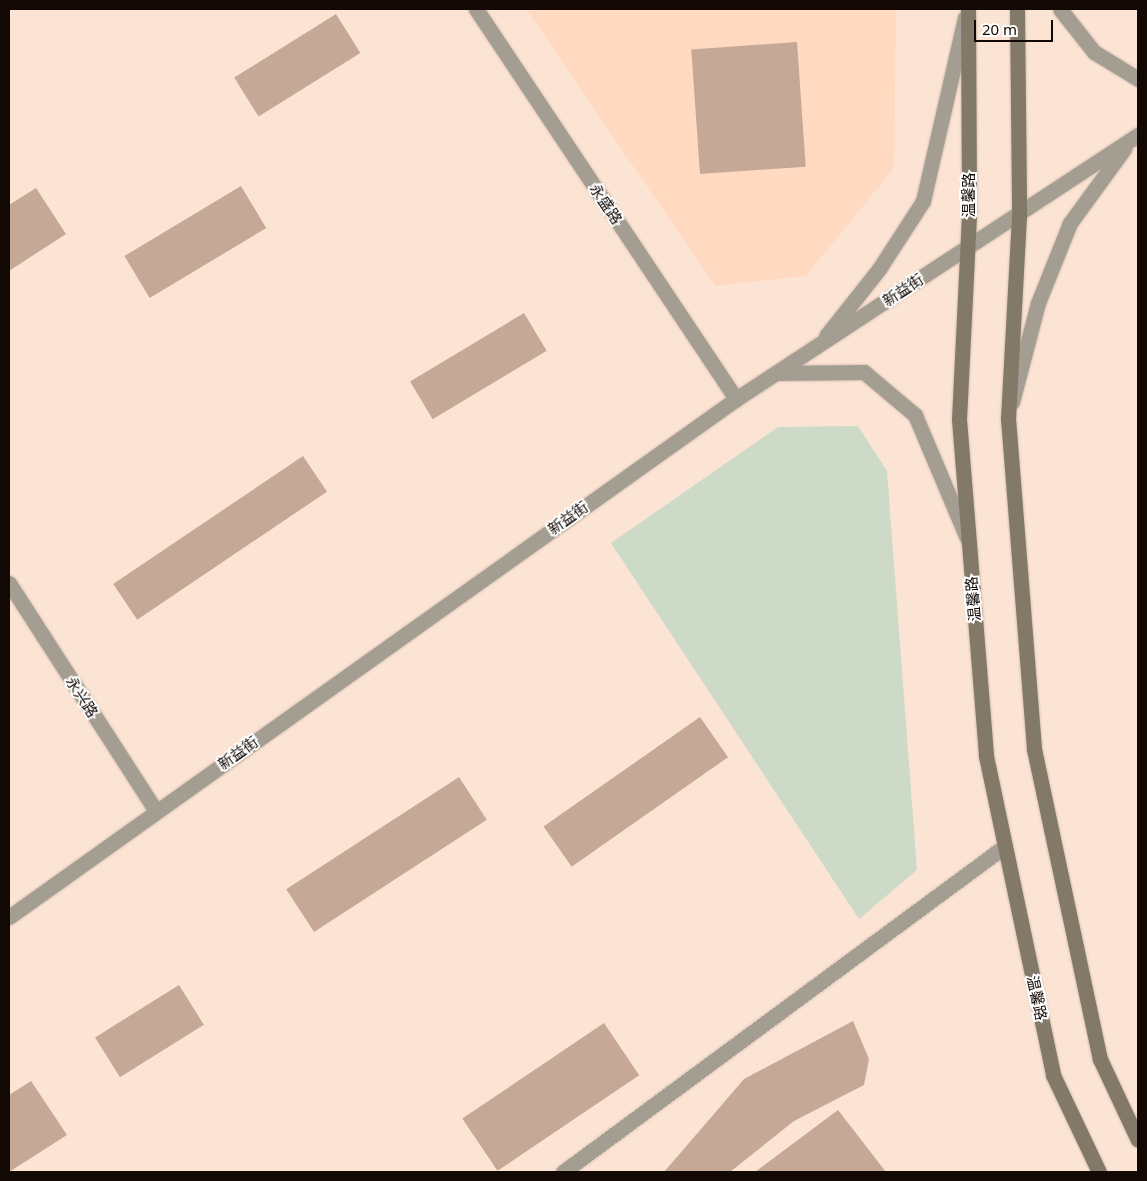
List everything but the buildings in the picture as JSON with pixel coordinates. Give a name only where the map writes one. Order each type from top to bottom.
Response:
[{"type":"main road","name":"温馨路","points":[[967,9],[968,248],[959,419],[986,756],[1053,1075],[1099,1172]]},
{"type":"main road","points":[[1017,9],[1019,216],[1008,418],[1034,749],[1100,1059],[1138,1140]]},
{"type":"street","name":"永盛路","points":[[476,9],[736,398]]},
{"type":"street","points":[[818,345],[879,268],[922,201],[967,9]]},
{"type":"street","points":[[1060,9],[1094,52],[1138,79]]},
{"type":"street","name":"新益街","points":[[9,917],[736,398],[1019,216],[1135,137]]},
{"type":"street","points":[[1008,418],[1038,303],[1070,223],[1135,137]]},
{"type":"street","points":[[776,373],[864,372],[915,415],[969,541]]},
{"type":"street","name":"永兴路","points":[[9,583],[156,812]]},
{"type":"street","points":[[563,1172],[1005,846]]},
{"type":"shaded area","points":[[526,9],[896,9],[894,168],[806,276],[715,286]]},
{"type":"green space","points":[[858,426],[887,471],[917,870],[859,919],[611,543],[778,427]]}]
